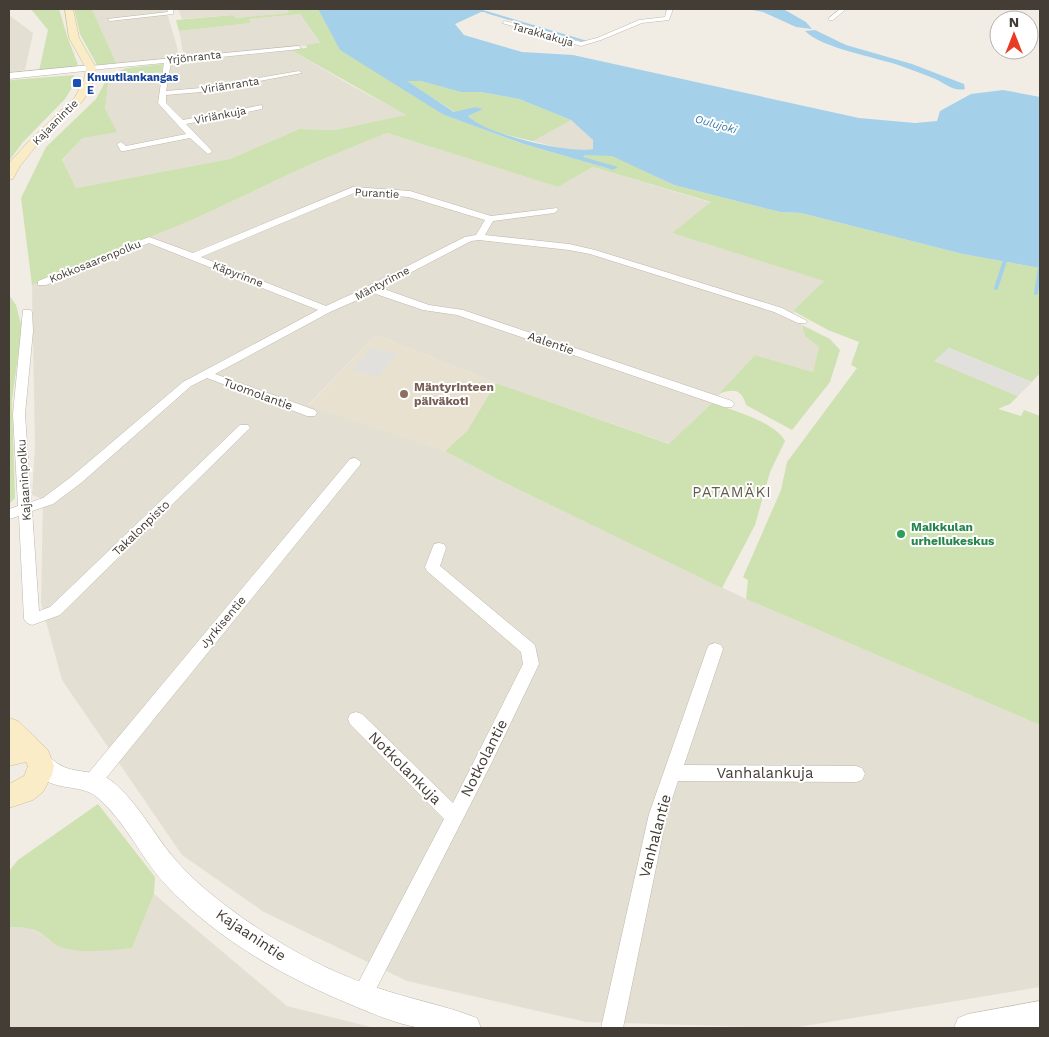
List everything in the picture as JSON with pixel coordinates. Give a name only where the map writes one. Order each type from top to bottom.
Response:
[{"type":"main road","points":[[69,9],[74,38],[91,68]]},
{"type":"main road","name":"Kajaanintie","points":[[9,176],[14,165],[32,144],[79,99],[89,80],[91,68]]},
{"type":"main road","name":"Kajaanintie","points":[[9,728],[28,757]]},
{"type":"main road","points":[[17,796],[38,778],[42,770],[28,757]]},
{"type":"street","name":"Tarakkakuja","points":[[505,23],[581,44],[641,21],[667,18],[670,9]]},
{"type":"street","points":[[831,19],[843,9]]},
{"type":"street","points":[[110,19],[172,10]]},
{"type":"street","name":"Yrjönranta","points":[[91,68],[298,48]]},
{"type":"street","points":[[168,60],[162,103],[208,152]]},
{"type":"street","points":[[9,76],[91,68]]},
{"type":"street","name":"Viriänranta","points":[[162,93],[201,90],[299,73]]},
{"type":"street","name":"Viriänkuja","points":[[181,123],[259,107]]},
{"type":"street","points":[[121,144],[124,149],[191,135]]},
{"type":"street","name":"Purantie","points":[[192,258],[353,190],[417,196],[490,219]]},
{"type":"street","points":[[479,237],[490,219],[554,210]]},
{"type":"street","name":"Mäntyrinne","points":[[9,514],[26,510],[48,501],[76,480],[187,384],[326,310],[373,289],[409,268],[468,239],[479,237],[569,247],[592,252],[778,310],[802,321]]},
{"type":"street","name":"Käpyrinne","points":[[149,240],[326,310]]},
{"type":"street","name":"Kokkosaarenpolku","points":[[42,283],[149,240]]},
{"type":"street","name":"Aalentie","points":[[373,289],[427,308],[459,312],[728,404]]},
{"type":"street","name":"Kajaaninpolku","points":[[27,312],[28,331],[19,414],[32,619]]},
{"type":"street","name":"Tuomolantie","points":[[206,374],[311,413]]},
{"type":"street","name":"Takalonpisto","points":[[32,619],[55,611],[244,428]]},
{"type":"street","name":"Jyrkisentie","points":[[85,782],[355,462]]},
{"type":"street","name":"Notkolantie","points":[[362,996],[484,761],[531,664],[529,649],[432,567],[439,548]]},
{"type":"street","name":"Vanhalantie","points":[[612,1028],[658,814],[715,648]]},
{"type":"street","name":"Notkolankuja","points":[[356,719],[455,817]]},
{"type":"street","name":"Kajaanintie","points":[[28,757],[50,773],[61,778],[105,788],[120,804],[174,877],[224,921],[291,962],[362,996],[467,1028]]},
{"type":"street","name":"Vanhalankuja","points":[[674,772],[856,774]]},
{"type":"street","points":[[17,796],[58,781],[85,782]]},
{"type":"street","points":[[968,1028],[1040,1015]]},
{"type":"shaded area","points":[[92,9],[166,9],[180,58],[116,63]]},
{"type":"shaded area","points":[[178,9],[287,9],[290,13],[236,18],[233,15],[182,19]]},
{"type":"shaded area","points":[[300,14],[320,44],[184,58],[179,31],[249,23],[248,19]]},
{"type":"shaded area","points":[[9,15],[33,33],[25,70],[9,72]]},
{"type":"shaded area","points":[[289,49],[407,115],[335,130],[299,129],[230,159],[76,188],[62,161],[105,109],[109,77],[170,71],[172,62]]},
{"type":"shaded area","points":[[421,81],[571,120],[593,140],[593,149],[581,151],[556,147],[501,133],[471,113],[455,112]]},
{"type":"shaded area","points":[[387,133],[558,187],[593,167],[712,203],[672,233],[825,281],[793,311],[802,325],[805,336],[819,347],[813,372],[755,355],[712,403],[670,444],[496,383],[376,335],[308,405],[445,451],[499,480],[746,599],[1040,725],[1040,987],[793,1028],[586,1022],[407,981],[264,912],[182,855],[62,680],[41,603],[43,499],[32,495],[35,446],[32,285],[192,220],[311,164]]},
{"type":"shaded area","name":"Mäntyrinteen päiväkoti","points":[[376,335],[496,383],[467,431],[445,451],[308,406]]},
{"type":"shaded area","points":[[371,348],[397,353],[378,376],[351,370]]},
{"type":"shaded area","points":[[949,348],[1032,382],[1018,396],[934,361]]},
{"type":"shaded area","points":[[154,894],[287,1006],[375,1028],[9,1028],[9,927],[27,927],[50,941],[71,949],[132,948]]},
{"type":"green space","points":[[31,9],[59,9],[78,65],[73,68],[39,71],[48,30]]},
{"type":"green space","points":[[74,9],[92,9],[116,63],[97,65],[80,34]]},
{"type":"green space","points":[[287,9],[318,9],[336,42],[444,115],[524,144],[613,170],[582,157],[585,155],[612,155],[674,185],[780,212],[801,213],[963,254],[1040,268],[1040,373],[1032,382],[949,348],[935,361],[1018,396],[1010,404],[998,409],[1021,416],[1024,410],[1040,416],[1040,725],[746,599],[748,580],[743,577],[781,490],[787,462],[857,368],[851,365],[859,342],[828,330],[793,311],[824,281],[672,233],[711,202],[593,167],[558,187],[387,133],[311,164],[192,220],[32,285],[21,198],[46,147],[96,99],[109,75],[127,68],[163,64],[162,72],[109,77],[105,109],[117,132],[82,138],[62,160],[76,188],[230,159],[299,129],[335,130],[406,115],[289,49],[307,48],[306,45],[320,43],[300,14],[249,19],[250,23],[179,31],[176,20],[233,15],[236,18],[289,13]]},
{"type":"green space","points":[[74,75],[73,86],[65,99],[23,142],[9,161],[9,83],[11,80]]},
{"type":"green space","points":[[406,81],[421,81],[461,92],[481,92],[519,99],[571,120],[533,141],[499,133],[482,126],[468,116],[482,109],[476,107],[455,112]]},
{"type":"green space","points":[[9,295],[16,305],[22,328],[12,400],[15,498],[9,504]]},
{"type":"green space","points":[[802,325],[830,339],[840,350],[830,382],[792,430],[746,405],[740,393],[729,391],[719,394],[755,355],[813,372],[819,347],[805,336]]},
{"type":"green space","points":[[496,383],[669,444],[712,403],[763,422],[780,434],[785,441],[770,472],[755,525],[722,588],[499,480],[445,451],[467,431]]},
{"type":"green space","points":[[98,804],[155,877],[154,894],[132,948],[95,951],[67,949],[58,946],[34,930],[22,927],[9,927],[9,871],[18,860]]},
{"type":"water","name":"Oulujoki","points":[[318,9],[483,9],[486,12],[481,12],[455,24],[464,35],[522,52],[573,55],[859,118],[915,123],[937,121],[940,111],[971,94],[1003,90],[1040,97],[1040,268],[963,254],[801,213],[780,212],[674,185],[612,156],[585,155],[583,157],[618,167],[613,170],[524,144],[444,115],[340,50]],"holes":[[[407,81],[421,81],[461,92],[481,92],[519,99],[571,120],[593,140],[593,149],[582,150],[548,146],[509,136],[491,129],[477,123],[468,116],[483,109],[476,107],[454,112]]]},
{"type":"water","points":[[747,9],[785,10],[806,22],[812,29],[796,27],[763,12]]},
{"type":"water","points":[[815,30],[846,45],[912,64],[964,84],[965,89],[952,88],[933,78],[901,66],[836,47],[813,37],[805,31]]},
{"type":"waterway","points":[[486,12],[587,42]]},
{"type":"waterway","points":[[996,288],[1005,261]]},
{"type":"waterway","points":[[1036,293],[1040,268]]},
{"type":"place","name":"Knuutilankangas E","points":[[77,83]]},
{"type":"place","name":"Mäntyrinteen päiväkoti","points":[[404,394]]},
{"type":"place","name":"Maikkulan urheilukeskus","points":[[901,534]]},
{"type":"district","name":"PATAMÄKI","points":[[732,492]]}]
